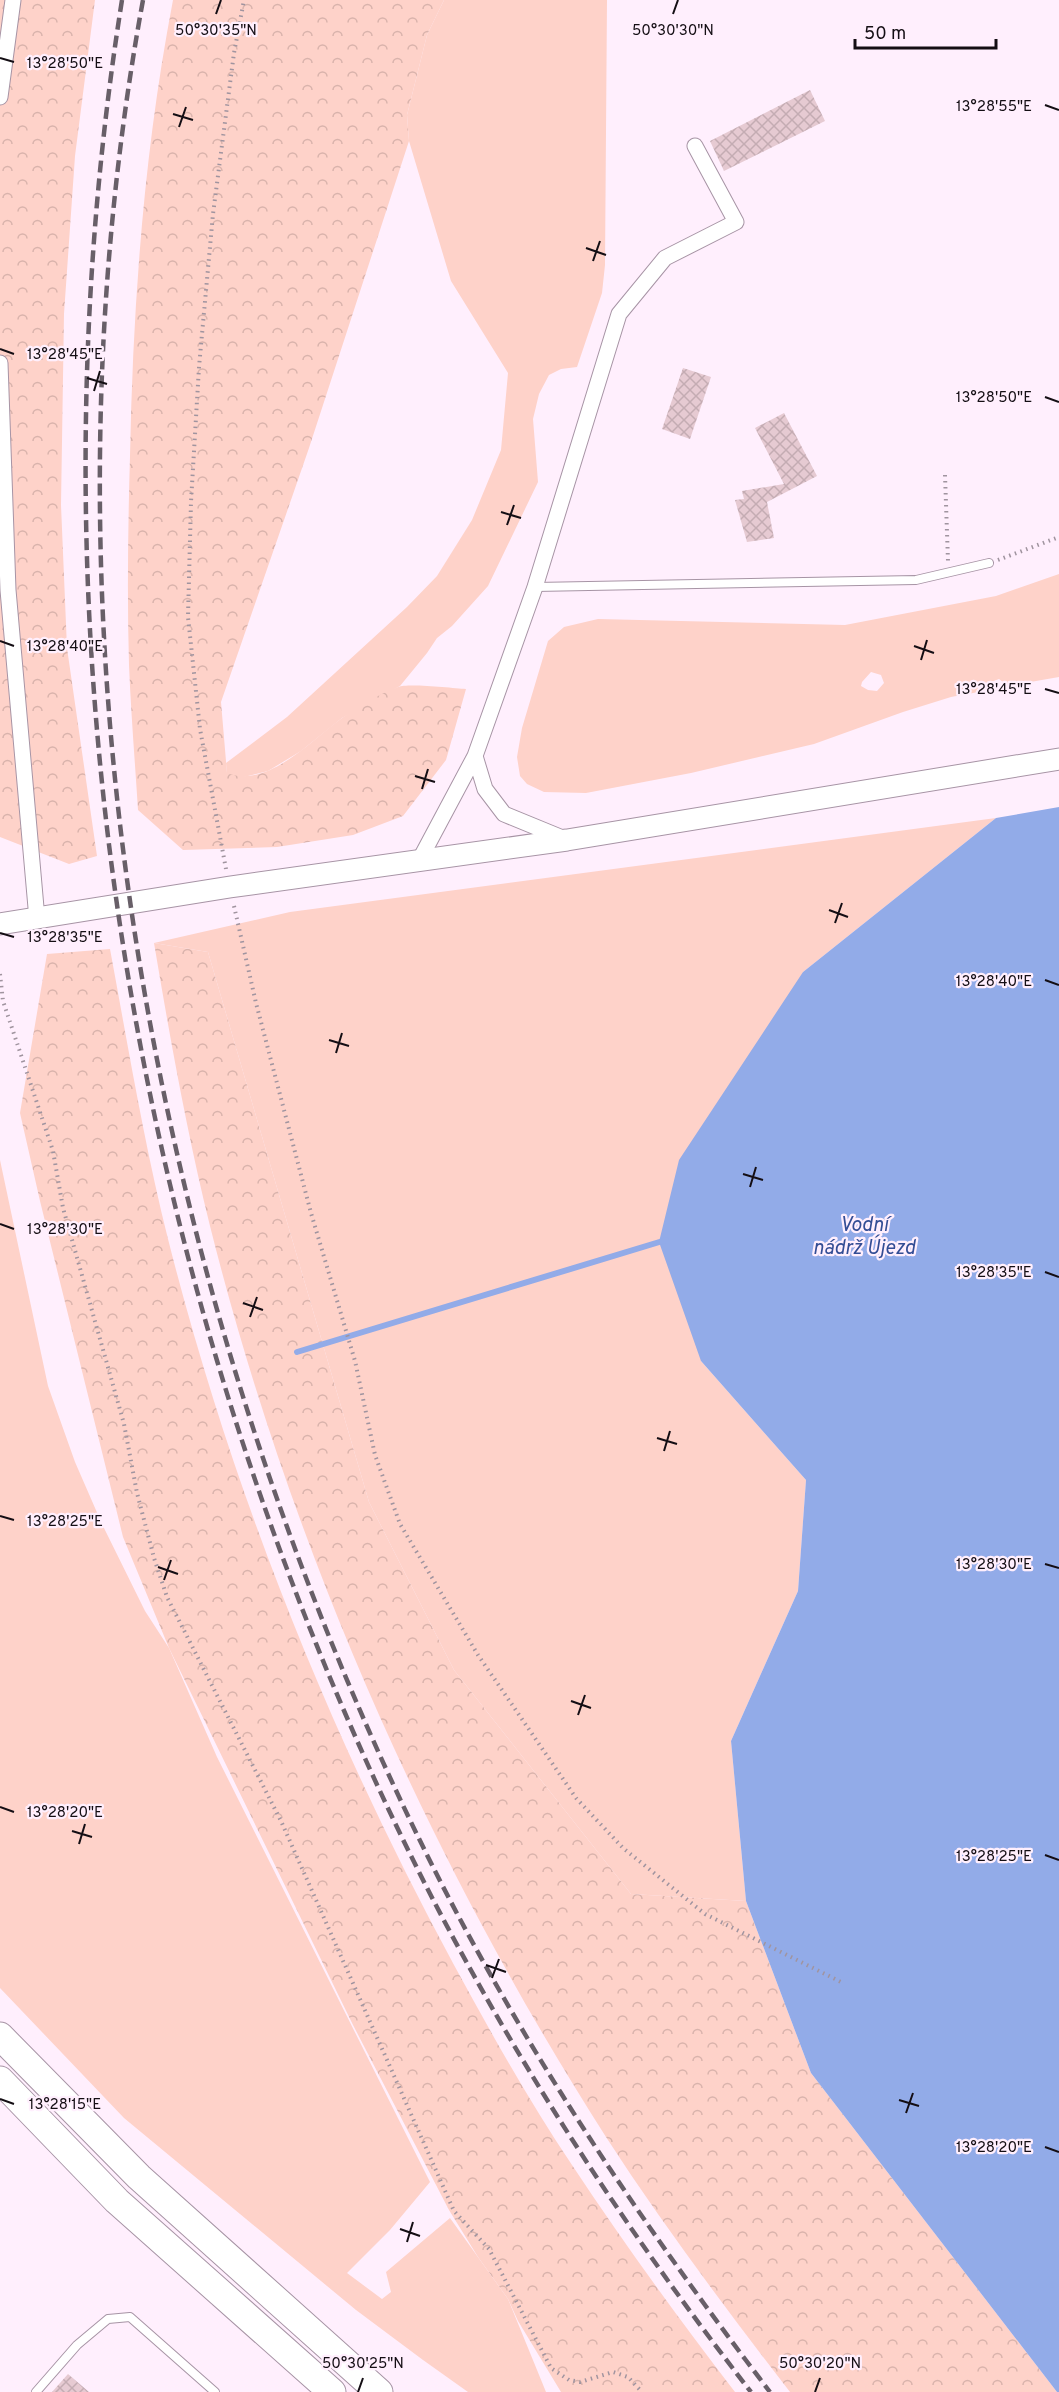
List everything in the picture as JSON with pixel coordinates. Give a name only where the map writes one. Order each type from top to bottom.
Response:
[{"type":"highway","points":[[0,2036],[139,2177],[379,2392]]},
{"type":"highway","points":[[0,2080],[117,2201],[332,2392]]},
{"type":"street","points":[[0,97],[13,0]]},
{"type":"street","points":[[419,861],[475,756],[535,586],[619,314],[665,258],[736,222],[695,146]]},
{"type":"street","points":[[0,363],[8,590],[37,919]]},
{"type":"street","points":[[475,756],[485,789],[504,814],[567,840]]},
{"type":"street","points":[[0,924],[230,887],[567,840],[1059,759]]},
{"type":"lane","points":[[535,586],[916,580],[989,563]]},
{"type":"lane","points":[[36,2392],[77,2345],[108,2319],[130,2318],[215,2392]]},
{"type":"path","points":[[244,0],[234,53],[213,214],[199,367],[191,502],[188,617],[200,729],[230,887],[256,1003],[311,1213],[355,1361],[375,1455],[400,1524],[478,1655],[570,1788],[623,1848],[705,1914],[841,1982]]},
{"type":"path","points":[[945,475],[949,572]]},
{"type":"path","points":[[989,563],[1059,537]]},
{"type":"path","points":[[0,974],[3,1001],[53,1151],[63,1208],[124,1424],[137,1493],[167,1597],[281,1821],[454,2211],[489,2249],[551,2368],[569,2380],[580,2382],[613,2372],[628,2377],[642,2392]]},
{"type":"green space","points":[[0,0],[95,0],[75,156],[64,314],[61,505],[67,648],[97,856],[69,864],[0,837]]},
{"type":"green space","points":[[173,0],[444,0],[427,35],[407,115],[409,141],[309,448],[221,702],[227,773],[242,776],[258,774],[288,760],[348,714],[398,687],[466,689],[446,760],[403,816],[353,835],[277,847],[183,850],[138,810],[128,613],[134,341],[147,170]]},
{"type":"green space","points":[[444,0],[607,0],[605,265],[602,293],[577,367],[561,369],[549,375],[539,394],[533,419],[538,482],[488,586],[452,626],[437,638],[400,686],[342,718],[301,751],[268,771],[240,778],[227,774],[226,763],[287,717],[407,607],[437,576],[472,520],[501,450],[508,373],[451,281],[409,141],[407,115],[427,35]]},
{"type":"green space","points":[[1059,574],[1059,677],[1008,686],[999,679],[991,682],[984,691],[951,697],[814,744],[691,773],[586,793],[544,792],[527,784],[520,776],[517,757],[522,728],[548,641],[564,627],[598,619],[845,625],[996,596]],"holes":[[[871,672],[881,675],[884,683],[877,691],[861,686]]]},
{"type":"green space","points":[[996,818],[803,972],[701,1361],[806,1480],[798,1591],[731,1741],[746,1901],[631,1894],[454,1670],[369,1502],[208,952],[154,943],[290,912]]},
{"type":"green space","points":[[154,943],[208,952],[369,1502],[454,1670],[631,1894],[746,1901],[811,2073],[1057,2392],[790,2392],[695,2266],[606,2137],[541,2031],[480,1922],[424,1811],[372,1698],[324,1583],[281,1465],[243,1346],[210,1226],[179,1085]]},
{"type":"green space","points":[[110,949],[151,1167],[194,1333],[222,1427],[254,1520],[288,1611],[326,1701],[366,1791],[409,1878],[468,1990],[526,2092],[611,2223],[735,2392],[561,2392],[518,2321],[508,2299],[449,2210],[353,2025],[169,1648],[123,1537],[20,1113],[47,954]]},
{"type":"green space","points":[[0,1160],[48,1386],[75,1462],[102,1524],[145,1611],[169,1648],[217,1757],[430,2182],[390,2230],[347,2273],[382,2299],[391,2292],[386,2272],[450,2218],[508,2299],[546,2392],[468,2392],[423,2360],[356,2310],[124,2118],[0,1988]]},
{"type":"water","name":"Vodní nádrž Újezd","points":[[1059,807],[1059,2392],[1057,2392],[811,2073],[746,1901],[731,1741],[798,1591],[806,1480],[701,1361],[659,1242],[679,1160],[803,972],[996,818]]},
{"type":"building","points":[[810,90],[825,121],[724,171],[710,141]]},
{"type":"building","points":[[683,368],[711,377],[690,439],[662,429]]},
{"type":"building","points":[[784,413],[817,476],[767,502],[774,538],[747,542],[735,500],[744,499],[742,491],[784,484],[755,428]]},
{"type":"building","points":[[68,2374],[89,2392],[52,2392]]},
{"type":"waterway","points":[[297,1352],[666,1240]]},
{"type":"railway","points":[[122,0],[94,240],[86,481],[96,722],[126,961],[173,1198],[239,1430],[321,1657],[421,1876],[494,2011],[574,2142],[660,2269],[751,2392]]},
{"type":"railway","points":[[143,0],[111,237],[100,476],[109,716],[138,955],[186,1191],[251,1423],[334,1648],[432,1865],[507,2003],[589,2136],[677,2266],[770,2392]]}]
